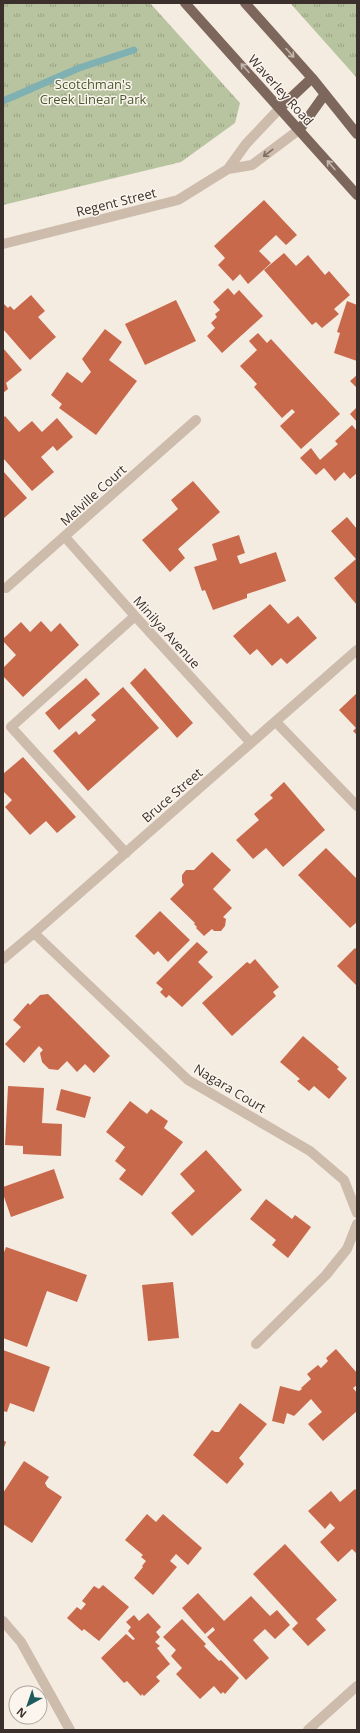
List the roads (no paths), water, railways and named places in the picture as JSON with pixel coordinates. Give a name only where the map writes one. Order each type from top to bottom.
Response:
[{"type":"main road","name":"Waverley Road","points":[[185,3],[357,194]]},
{"type":"main road","points":[[246,4],[312,78],[357,134]]},
{"type":"main road","points":[[280,108],[312,78]]},
{"type":"main road","points":[[300,130],[325,94]]},
{"type":"street","name":"Regent Street","points":[[228,169],[246,144],[280,108]]},
{"type":"street","name":"Regent Street","points":[[3,244],[178,200],[228,169],[252,165],[300,130]]},
{"type":"street","name":"Melville Court","points":[[6,588],[196,420]]},
{"type":"street","name":"Minilya Avenue","points":[[65,537],[251,743]]},
{"type":"street","points":[[126,853],[11,727],[135,616]]},
{"type":"street","name":"Bruce Street","points":[[3,959],[357,650]]},
{"type":"street","points":[[276,722],[357,806]]},
{"type":"street","name":"Nagara Court","points":[[34,933],[188,1080],[310,1151],[344,1180],[357,1213]]},
{"type":"street","points":[[256,1344],[326,1275],[347,1249],[357,1224]]},
{"type":"street","points":[[3,1621],[22,1642],[70,1730]]},
{"type":"street","points":[[308,1730],[357,1686]]},
{"type":"waterway","points":[[3,101],[79,68],[134,50]]},
{"type":"park label","name":"Scotchman's Creek Linear Park","points":[[93,92]]}]
